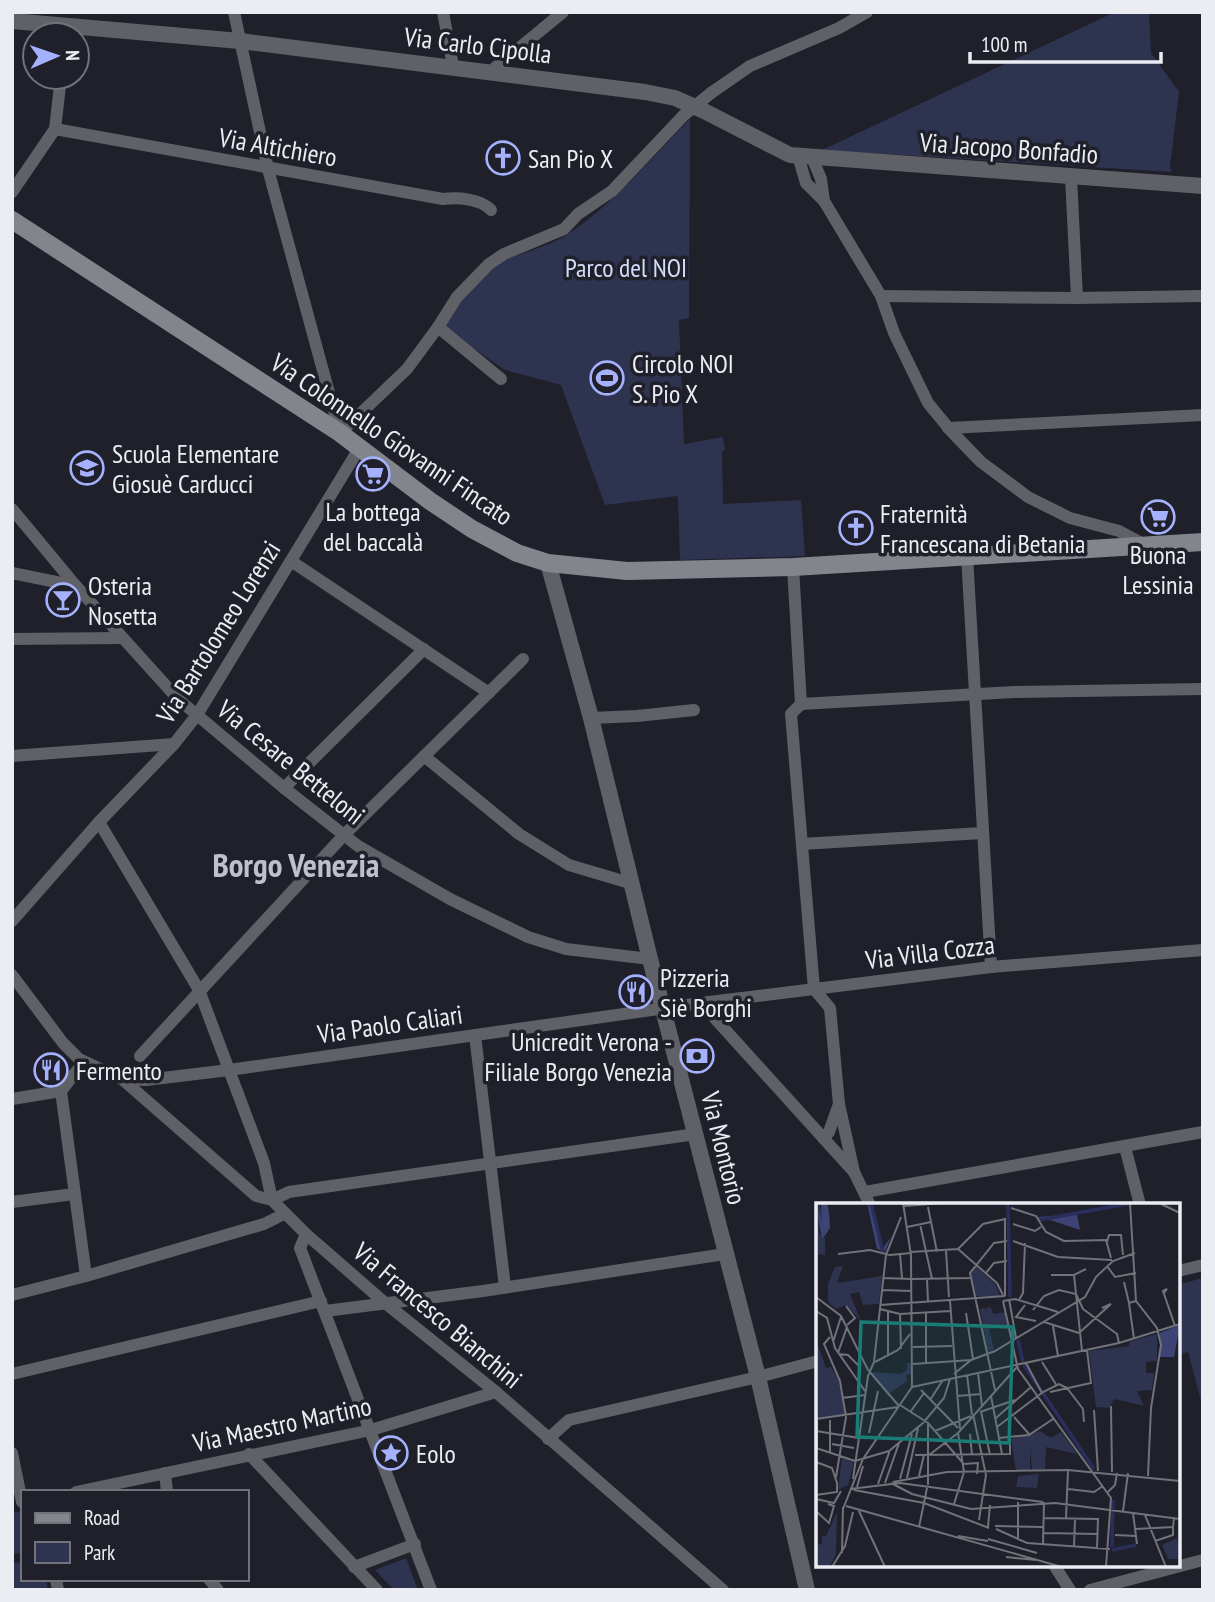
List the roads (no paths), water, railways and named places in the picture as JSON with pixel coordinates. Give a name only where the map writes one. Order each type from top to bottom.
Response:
[{"type":"main road","name":"Via Colonnello Giovanni Fincato","points":[[12,220],[340,433],[430,501],[472,528],[517,553],[548,563],[627,571],[793,567],[1203,542]]},
{"type":"street","points":[[233,12],[268,169],[340,433],[407,369],[457,297],[489,264],[504,254],[564,229],[578,214],[612,191],[684,115],[751,66],[839,28],[867,12]]},
{"type":"street","points":[[443,12],[453,66]]},
{"type":"street","points":[[490,72],[563,12]]},
{"type":"street","name":"Via Carlo Cipolla","points":[[91,32],[240,41],[453,66],[675,98],[783,153],[805,157]]},
{"type":"street","points":[[12,192],[55,129],[59,91]]},
{"type":"street","name":"Via Altichiero","points":[[55,129],[443,200],[457,197],[488,206],[491,210]]},
{"type":"street","points":[[805,157],[806,183],[824,201],[881,296],[894,333],[928,403],[948,428],[981,462],[1028,496],[1070,518],[1119,531],[1145,545]]},
{"type":"street","name":"Via Jacopo Bonfadio","points":[[805,157],[1203,186]]},
{"type":"street","points":[[1071,177],[1077,298]]},
{"type":"street","points":[[881,296],[1203,296]]},
{"type":"street","points":[[438,327],[501,379]]},
{"type":"street","points":[[948,428],[1203,415]]},
{"type":"street","name":"Via Bartolomeo Lorenzi","points":[[12,921],[99,822],[174,744],[197,715],[360,447]]},
{"type":"street","name":"Via Cesare Betteloni","points":[[12,509],[76,586],[178,699],[284,788],[367,852],[450,899],[528,937],[566,949],[650,959]]},
{"type":"street","points":[[967,556],[991,967]]},
{"type":"street","points":[[292,561],[489,693]]},
{"type":"street","name":"Via Montorio","points":[[548,563],[592,718],[634,884],[650,959],[758,1377],[807,1590]]},
{"type":"street","points":[[793,567],[801,704]]},
{"type":"street","points":[[12,573],[76,586]]},
{"type":"street","points":[[12,639],[122,638]]},
{"type":"street","points":[[284,788],[424,649]]},
{"type":"street","points":[[140,1056],[344,835],[523,659]]},
{"type":"street","points":[[1203,689],[976,695],[801,704],[791,714],[814,989],[830,1008],[839,1104],[854,1172],[867,1198],[1203,1132]]},
{"type":"street","points":[[592,718],[694,710]]},
{"type":"street","points":[[12,756],[174,744]]},
{"type":"street","points":[[424,756],[519,834],[569,865],[634,884]]},
{"type":"street","points":[[99,822],[199,990],[264,1163],[272,1200],[289,1192],[696,1134]]},
{"type":"street","points":[[802,844],[982,833]]},
{"type":"street","name":"Via Villa Cozza","points":[[664,1008],[991,967],[1203,950]]},
{"type":"street","points":[[12,975],[63,1043],[84,1062],[122,1079]]},
{"type":"street","points":[[701,1003],[854,1172]]},
{"type":"street","name":"Via Paolo Caliari","points":[[122,1079],[146,1080],[229,1070],[664,1008]]},
{"type":"street","points":[[475,1035],[505,1287]]},
{"type":"street","points":[[12,1099],[61,1091],[84,1062]]},
{"type":"street","name":"Via Francesco Bianchini","points":[[122,1079],[256,1196],[272,1200],[284,1214],[384,1302],[496,1392],[723,1590]]},
{"type":"street","points":[[61,1091],[86,1276]]},
{"type":"street","points":[[823,1138],[829,1132],[839,1104]]},
{"type":"street","points":[[1125,1147],[1139,1203]]},
{"type":"street","points":[[12,1202],[74,1194]]},
{"type":"street","points":[[12,1295],[264,1224],[284,1214]]},
{"type":"street","points":[[306,1234],[300,1248],[431,1590]]},
{"type":"street","points":[[12,1374],[323,1306],[397,1303],[725,1254]]},
{"type":"street","points":[[1180,1271],[1203,1265]]},
{"type":"street","points":[[548,1439],[569,1420],[816,1362]]},
{"type":"street","name":"Via Maestro Martino","points":[[85,1490],[371,1430],[496,1392]]},
{"type":"street","points":[[12,1453],[21,1497]]},
{"type":"street","points":[[249,1454],[377,1590]]},
{"type":"street","points":[[165,1473],[167,1490]]},
{"type":"street","points":[[354,1567],[415,1544]]},
{"type":"street","points":[[1180,1566],[1203,1560]]},
{"type":"street","points":[[1055,1567],[1070,1590]]},
{"type":"street","points":[[1090,1590],[1177,1567]]},
{"type":"place","name":"San Pio X","points":[[503,158]]},
{"type":"place","name":"Circolo NOI S. Pio X","points":[[607,378]]},
{"type":"place","name":"Scuola Elementare Giosuè Carducci","points":[[87,468]]},
{"type":"place","name":"La bottega del baccalà","points":[[373,474]]},
{"type":"place","name":"Buona Lessinia","points":[[1158,517]]},
{"type":"place","name":"Fraternità Francescana di Betania","points":[[856,528]]},
{"type":"place","name":"Osteria Nosetta","points":[[63,600]]},
{"type":"place","name":"Pizzeria Siè Borghi","points":[[636,992]]},
{"type":"place","name":"Unicredit Verona - Filiale Borgo Venezia","points":[[697,1056]]},
{"type":"place","name":"Fermento","points":[[51,1070]]},
{"type":"place","name":"Eolo","points":[[391,1453]]},
{"type":"district","name":"Borgo Venezia","points":[[296,864]]},
{"type":"park label","name":"Parco del NOI","points":[[626,267]]}]
